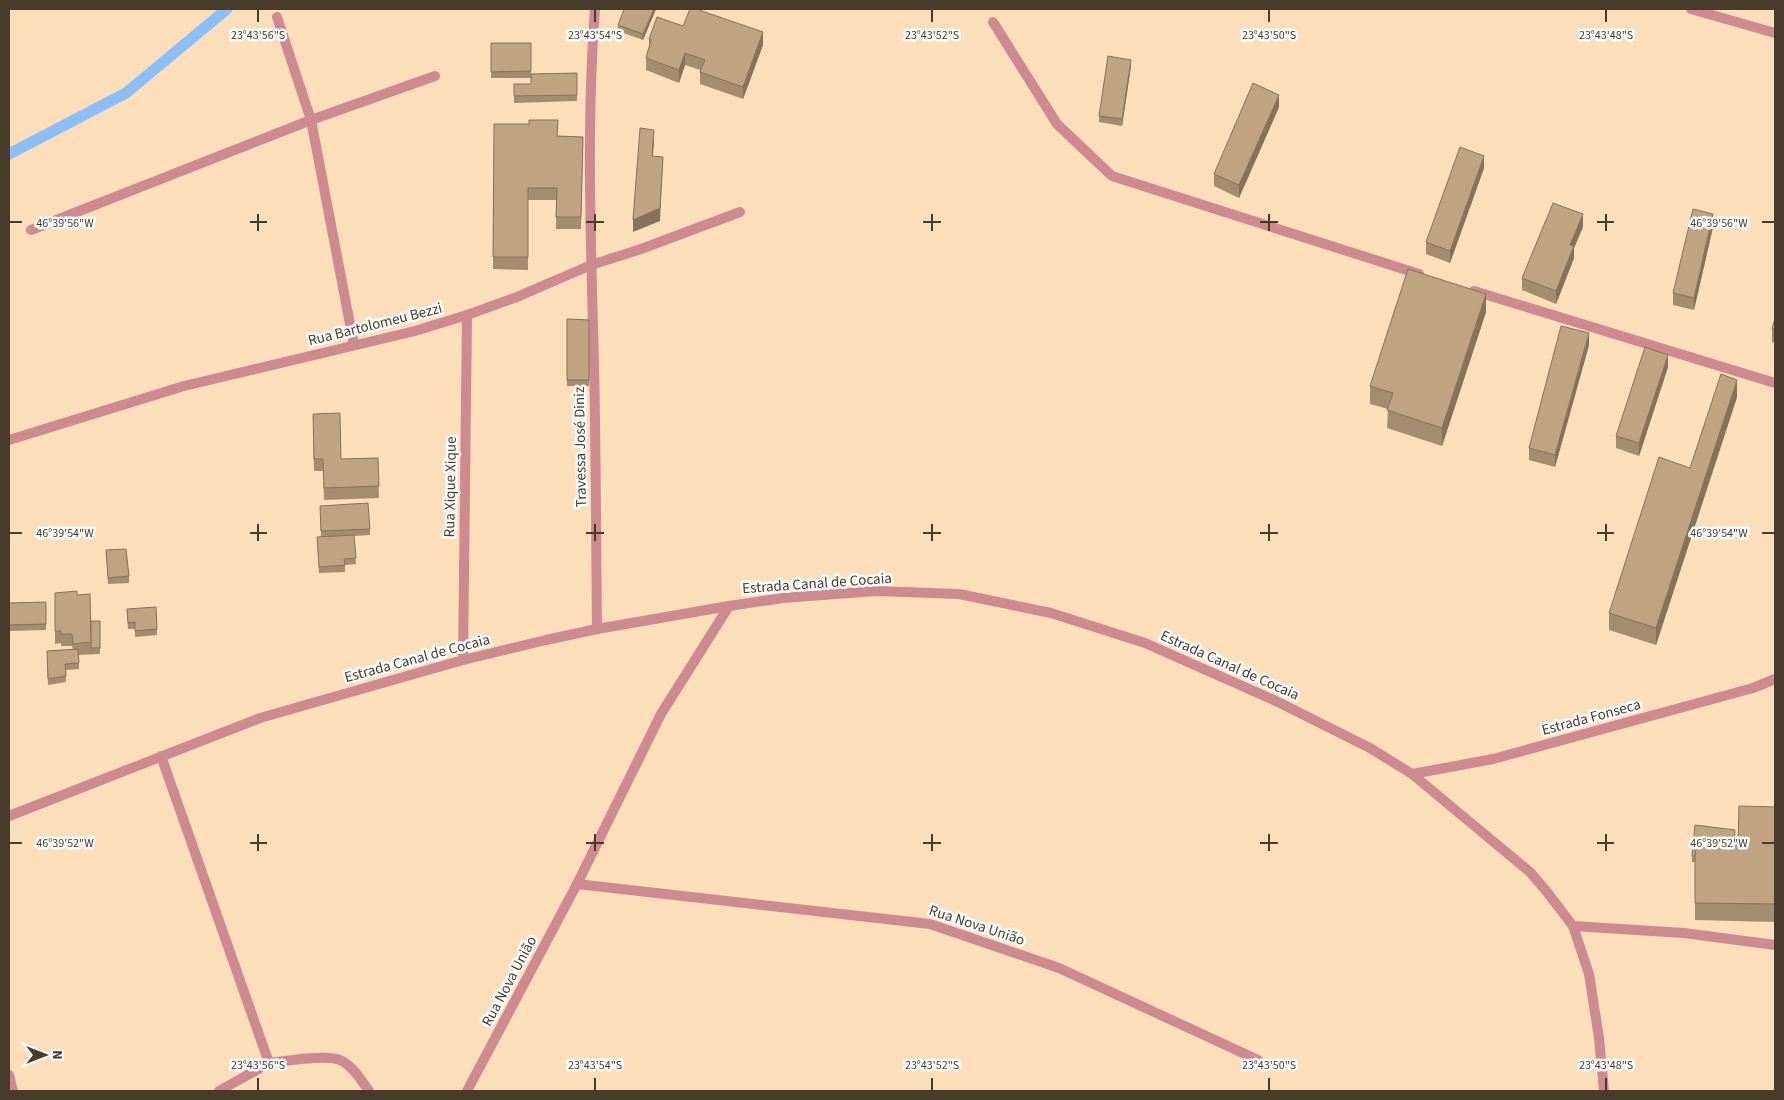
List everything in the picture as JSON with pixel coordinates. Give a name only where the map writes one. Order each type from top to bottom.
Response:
[{"type":"street","name":"Travessa José Diniz","points":[[595,9],[592,41],[589,182],[595,409],[597,628]]},
{"type":"street","points":[[1691,9],[1775,33]]},
{"type":"street","points":[[277,17],[311,120],[354,345]]},
{"type":"street","points":[[993,22],[1057,124],[1112,176],[1426,276]]},
{"type":"street","points":[[31,230],[311,120],[435,76]]},
{"type":"street","name":"Rua Bartolomeu Bezzi","points":[[9,440],[184,386],[415,331],[467,315],[517,297],[591,265],[641,249],[740,212]]},
{"type":"street","points":[[1465,289],[1775,383]]},
{"type":"street","name":"Rua Xique Xique","points":[[463,660],[467,315]]},
{"type":"street","name":"Estrada Canal de Cocaia","points":[[9,816],[260,718],[463,660],[597,628],[783,598],[876,591],[959,594],[1052,614],[1145,643],[1278,702],[1370,748],[1412,774],[1530,872],[1573,926],[1589,974],[1600,1038],[1604,1091]]},
{"type":"street","name":"Rua Nova União","points":[[467,1091],[577,884],[661,714],[729,606]]},
{"type":"street","name":"Estrada Fonseca","points":[[1412,774],[1493,759],[1753,688],[1775,679]]},
{"type":"street","points":[[162,756],[269,1063]]},
{"type":"street","name":"Rua Nova União","points":[[577,884],[930,924],[1059,968],[1258,1060]]},
{"type":"street","points":[[1573,926],[1684,933],[1775,945]]},
{"type":"street","points":[[220,1091],[269,1063],[304,1058],[338,1059],[355,1071],[369,1091]]},
{"type":"street","points":[[9,1075],[13,1091]]},
{"type":"building","points":[[624,9],[654,9],[643,34],[618,25]]},
{"type":"building","points":[[690,9],[696,9],[763,32],[743,87],[700,72],[705,60],[685,53],[679,70],[646,58],[651,40],[649,39],[657,17],[683,26]]},
{"type":"building","points":[[491,43],[531,43],[531,71],[491,72]]},
{"type":"building","points":[[1108,56],[1131,60],[1122,119],[1099,116]]},
{"type":"building","points":[[577,73],[577,95],[514,96],[514,84],[531,84],[531,74]]},
{"type":"building","points":[[1253,83],[1279,95],[1239,185],[1214,174]]},
{"type":"building","points":[[529,120],[558,120],[557,136],[583,137],[581,217],[556,217],[557,188],[528,188],[528,257],[493,257],[494,124],[529,124]]},
{"type":"building","points":[[640,128],[654,130],[652,156],[663,157],[660,208],[633,220]]},
{"type":"building","points":[[1460,147],[1484,156],[1450,251],[1426,242]]},
{"type":"building","points":[[1553,203],[1583,214],[1570,245],[1574,246],[1556,291],[1522,278]]},
{"type":"building","points":[[1693,209],[1713,214],[1694,298],[1673,293]]},
{"type":"building","points":[[1408,269],[1486,294],[1442,428],[1387,410],[1393,393],[1370,386]]},
{"type":"building","points":[[1775,318],[1775,331],[1772,329]]},
{"type":"building","points":[[567,319],[589,320],[589,380],[567,380]]},
{"type":"building","points":[[1561,326],[1589,333],[1555,455],[1529,448]]},
{"type":"building","points":[[1645,347],[1668,355],[1639,443],[1616,436]]},
{"type":"building","points":[[1721,374],[1737,380],[1656,628],[1609,613],[1659,457],[1690,468]]},
{"type":"building","points":[[340,413],[341,459],[378,458],[379,486],[324,488],[323,459],[314,459],[313,414]]},
{"type":"building","points":[[368,503],[370,529],[321,531],[320,506]]},
{"type":"building","points":[[354,535],[356,558],[344,559],[345,565],[319,567],[317,537]]},
{"type":"building","points":[[126,549],[129,576],[108,578],[106,550]]},
{"type":"building","points":[[77,591],[77,595],[90,594],[91,642],[73,644],[72,634],[61,634],[61,631],[55,631],[55,593]]},
{"type":"building","points":[[46,602],[46,624],[9,625],[9,603]]},
{"type":"building","points":[[156,607],[157,629],[135,631],[135,622],[128,623],[127,609]]},
{"type":"building","points":[[91,621],[100,621],[100,648],[91,648]]},
{"type":"building","points":[[78,649],[79,663],[65,664],[66,676],[48,679],[47,651]]},
{"type":"building","points":[[1739,806],[1775,807],[1775,904],[1695,903],[1695,845],[1738,845]]},
{"type":"building","points":[[1695,825],[1735,830],[1734,845],[1695,845],[1695,856],[1692,856]]},
{"type":"waterway","points":[[9,154],[126,93],[227,9]]}]
